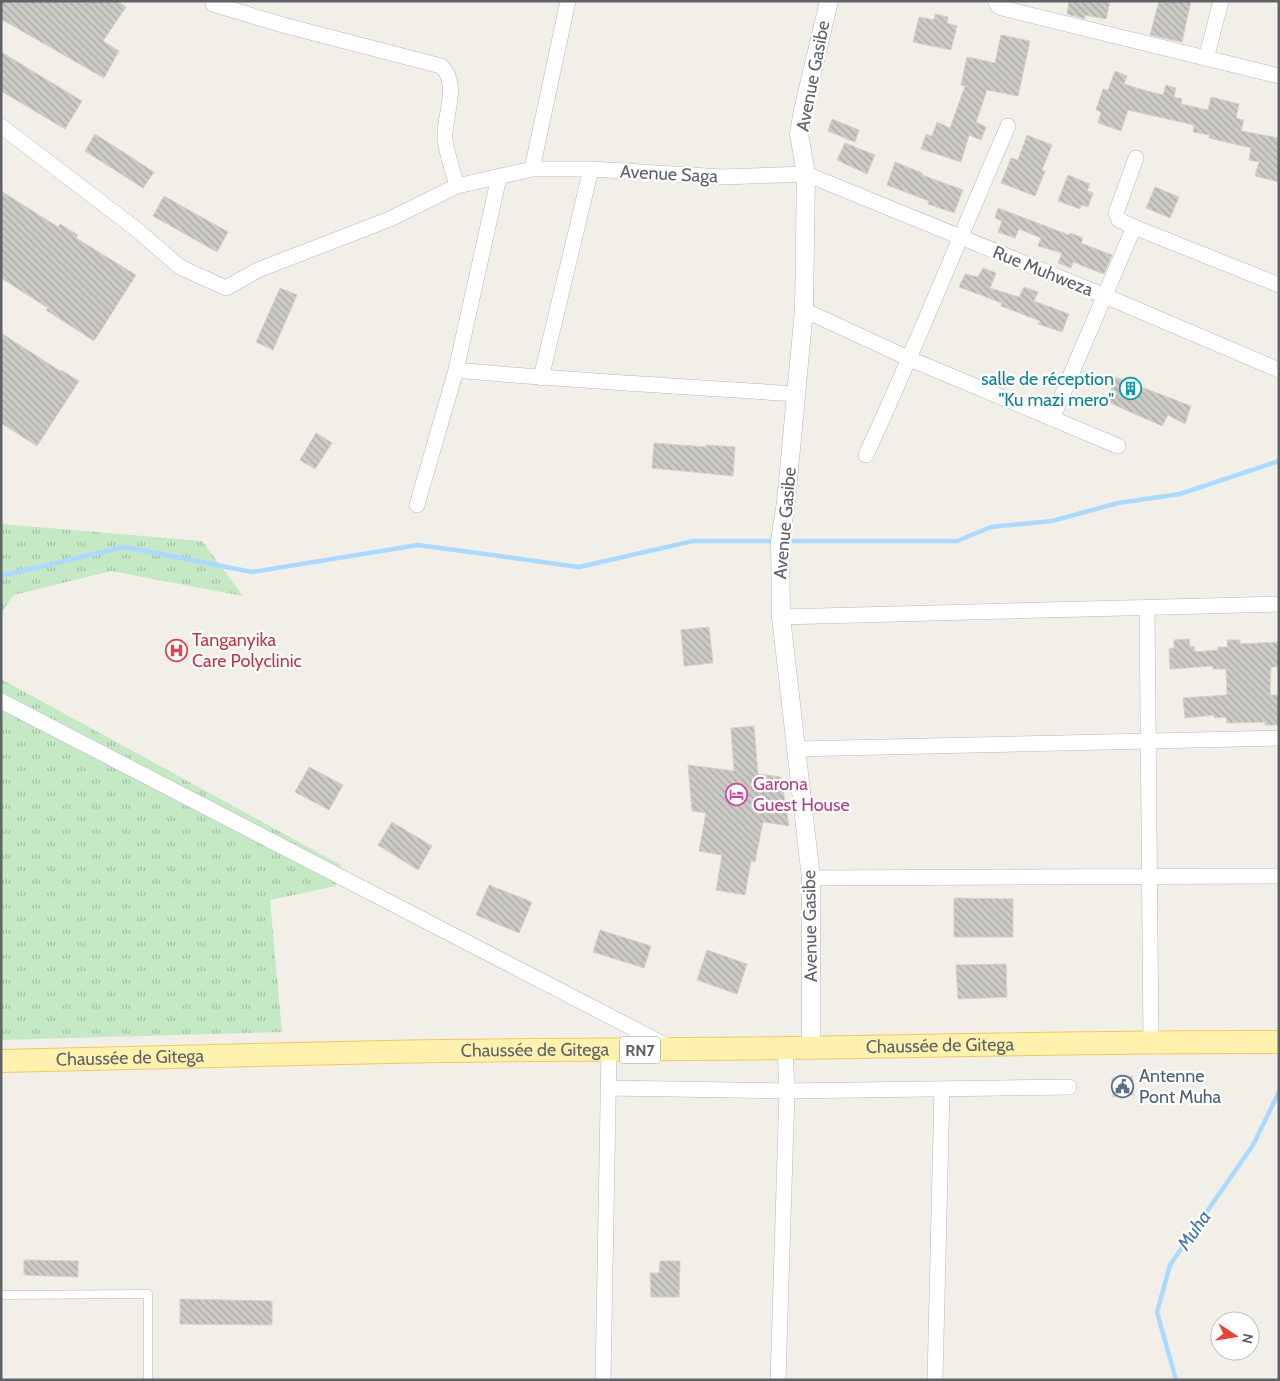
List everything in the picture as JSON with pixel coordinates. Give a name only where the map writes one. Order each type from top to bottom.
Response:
[{"type":"main road","name":"Chaussée de Gitega","points":[[1,1061],[388,1052],[1279,1042]]},
{"type":"street","points":[[532,169],[568,1]]},
{"type":"street","name":"Avenue Gasibe","points":[[811,1048],[811,878],[781,617],[780,541],[786,502],[804,310],[806,174],[799,134],[802,110],[829,1]]},
{"type":"street","points":[[995,1],[1002,8],[1279,76]]},
{"type":"street","points":[[1206,59],[1221,1]]},
{"type":"street","points":[[213,4],[441,66],[450,77],[451,88],[445,141],[457,186]]},
{"type":"street","name":"Avenue Saga","points":[[1,126],[136,229],[180,267],[226,288],[258,270],[390,219],[457,186],[532,169],[591,169],[723,177],[806,174]]},
{"type":"street","points":[[866,455],[910,359],[1008,126]]},
{"type":"street","points":[[1136,158],[1116,213],[1119,220],[1279,285]]},
{"type":"street","points":[[541,378],[591,169]]},
{"type":"street","name":"Rue Muhweza","points":[[806,174],[1279,370]]},
{"type":"street","points":[[417,505],[456,370],[499,177]]},
{"type":"street","points":[[1052,419],[1134,226]]},
{"type":"street","points":[[804,310],[910,359],[1118,446]]},
{"type":"street","points":[[456,370],[541,378],[797,394]]},
{"type":"street","points":[[781,617],[1279,604]]},
{"type":"street","points":[[1147,607],[1151,1042]]},
{"type":"street","points":[[1,701],[673,1048]]},
{"type":"street","points":[[795,749],[1279,738]]},
{"type":"street","points":[[811,878],[1279,876]]},
{"type":"street","points":[[778,1380],[787,1091],[786,1048]]},
{"type":"street","points":[[603,1380],[609,1051]]},
{"type":"street","points":[[609,1088],[787,1091],[1068,1087]]},
{"type":"street","points":[[935,1380],[942,1090]]},
{"type":"lane","points":[[1,1295],[148,1294],[148,1380]]},
{"type":"green space","points":[[1,524],[202,541],[243,596],[111,571],[14,595],[1,613]]},
{"type":"green space","points":[[1,679],[341,865],[336,886],[270,900],[282,1032],[1,1040]]},
{"type":"building","points":[[1,1],[117,1],[126,7],[103,41],[119,51],[104,78],[1,19]]},
{"type":"building","points":[[1069,1],[1110,1],[1106,19],[1085,15],[1085,19],[1067,14]]},
{"type":"building","points":[[1159,1],[1191,1],[1182,42],[1150,35]]},
{"type":"building","points":[[935,14],[948,17],[947,23],[957,26],[951,50],[913,42],[919,17],[934,20]]},
{"type":"building","points":[[1001,35],[1030,41],[1018,96],[987,90],[976,122],[986,127],[981,140],[969,135],[961,162],[921,149],[926,134],[932,136],[937,122],[950,128],[965,86],[961,85],[967,57],[995,63]]},
{"type":"building","points":[[1,52],[82,101],[65,129],[1,91]]},
{"type":"building","points":[[1115,71],[1127,76],[1124,84],[1140,89],[1163,95],[1166,85],[1176,88],[1174,97],[1182,99],[1181,104],[1208,110],[1211,97],[1239,104],[1236,118],[1244,120],[1241,131],[1279,138],[1279,182],[1255,176],[1259,162],[1249,160],[1251,148],[1209,138],[1210,135],[1193,132],[1194,125],[1128,110],[1121,131],[1098,123],[1101,112],[1096,110],[1103,89],[1108,90]]},
{"type":"building","points":[[832,119],[859,130],[855,142],[828,131]]},
{"type":"building","points":[[95,134],[154,172],[143,188],[85,151]]},
{"type":"building","points":[[1027,135],[1052,145],[1042,170],[1045,171],[1035,196],[1001,183],[1011,158],[1018,160]]},
{"type":"building","points":[[845,143],[875,155],[867,174],[837,160]]},
{"type":"building","points":[[895,162],[922,173],[922,175],[963,190],[954,213],[928,204],[929,201],[887,185]]},
{"type":"building","points":[[1068,175],[1090,184],[1087,191],[1093,193],[1088,207],[1081,205],[1080,209],[1058,201]]},
{"type":"building","points":[[1155,187],[1179,197],[1170,218],[1146,208]]},
{"type":"building","points":[[1,191],[58,227],[60,224],[78,235],[76,238],[136,275],[94,341],[46,310],[48,308],[1,278]]},
{"type":"building","points":[[164,196],[228,232],[217,252],[153,216]]},
{"type":"building","points":[[998,208],[1069,235],[1070,233],[1083,238],[1081,243],[1112,255],[1104,274],[1073,262],[1071,268],[1058,263],[1062,253],[1038,246],[1041,238],[1019,229],[1015,238],[998,232],[1002,221],[995,218]]},
{"type":"building","points":[[983,268],[996,273],[990,288],[1019,297],[1024,287],[1038,292],[1034,301],[1069,314],[1062,332],[1038,324],[1040,321],[1001,306],[1002,303],[959,287],[965,274],[978,277]]},
{"type":"building","points":[[280,288],[297,295],[273,350],[256,342]]},
{"type":"building","points":[[1,333],[79,381],[37,446],[1,423]]},
{"type":"building","name":"salle de réception \"Ku mazi mero\"","points":[[1115,377],[1191,406],[1185,424],[1168,415],[1162,426],[1108,402]]},
{"type":"building","points":[[316,433],[332,443],[315,469],[300,460]]},
{"type":"building","points":[[654,443],[735,447],[733,476],[652,468]]},
{"type":"building","points":[[709,627],[713,663],[684,666],[681,630]]},
{"type":"building","points":[[1189,639],[1190,647],[1194,646],[1195,652],[1228,647],[1227,640],[1240,640],[1240,644],[1279,642],[1279,667],[1271,667],[1270,695],[1279,695],[1279,725],[1265,725],[1265,722],[1227,723],[1226,717],[1214,718],[1214,715],[1185,718],[1183,698],[1227,695],[1226,669],[1213,669],[1213,666],[1170,669],[1169,649],[1174,648],[1174,640]]},
{"type":"building","points":[[754,726],[758,774],[781,777],[789,826],[763,822],[755,862],[751,861],[745,895],[716,890],[722,855],[699,851],[706,813],[692,811],[688,765],[734,771],[731,728]]},
{"type":"building","points":[[309,767],[343,785],[329,810],[295,792]]},
{"type":"building","points":[[392,822],[432,846],[418,870],[378,845]]},
{"type":"building","points":[[489,885],[532,902],[519,933],[476,915]]},
{"type":"building","points":[[954,898],[1013,899],[1013,937],[954,937]]},
{"type":"building","points":[[600,930],[651,946],[644,968],[593,952]]},
{"type":"building","points":[[707,950],[747,964],[737,994],[697,980]]},
{"type":"building","points":[[1006,964],[1007,997],[958,999],[956,965]]},
{"type":"building","points":[[1132,1076],[1133,1095],[1113,1097],[1112,1078]]},
{"type":"building","points":[[24,1260],[78,1261],[78,1277],[24,1275]]},
{"type":"building","points":[[660,1261],[680,1261],[679,1297],[651,1297],[650,1273],[659,1273]]},
{"type":"building","points":[[180,1299],[272,1301],[272,1325],[180,1324]]},
{"type":"waterway","points":[[783,541],[957,541],[991,527],[1052,521],[1118,503],[1180,494],[1279,461]]},
{"type":"waterway","points":[[1,576],[124,547],[252,572],[418,545],[579,567],[693,541],[775,541]]},
{"type":"waterway","name":"Muha","points":[[1176,1380],[1157,1312],[1170,1265],[1253,1145],[1279,1092]]},
{"type":"place","name":"salle de réception \"Ku mazi mero\"","points":[[1130,389]]},
{"type":"place","name":"Tanganyika Care Polyclinic","points":[[176,650]]},
{"type":"place","name":"Garona Guest House","points":[[737,794]]},
{"type":"place","name":"Antenne Pont Muha","points":[[1123,1086]]}]
